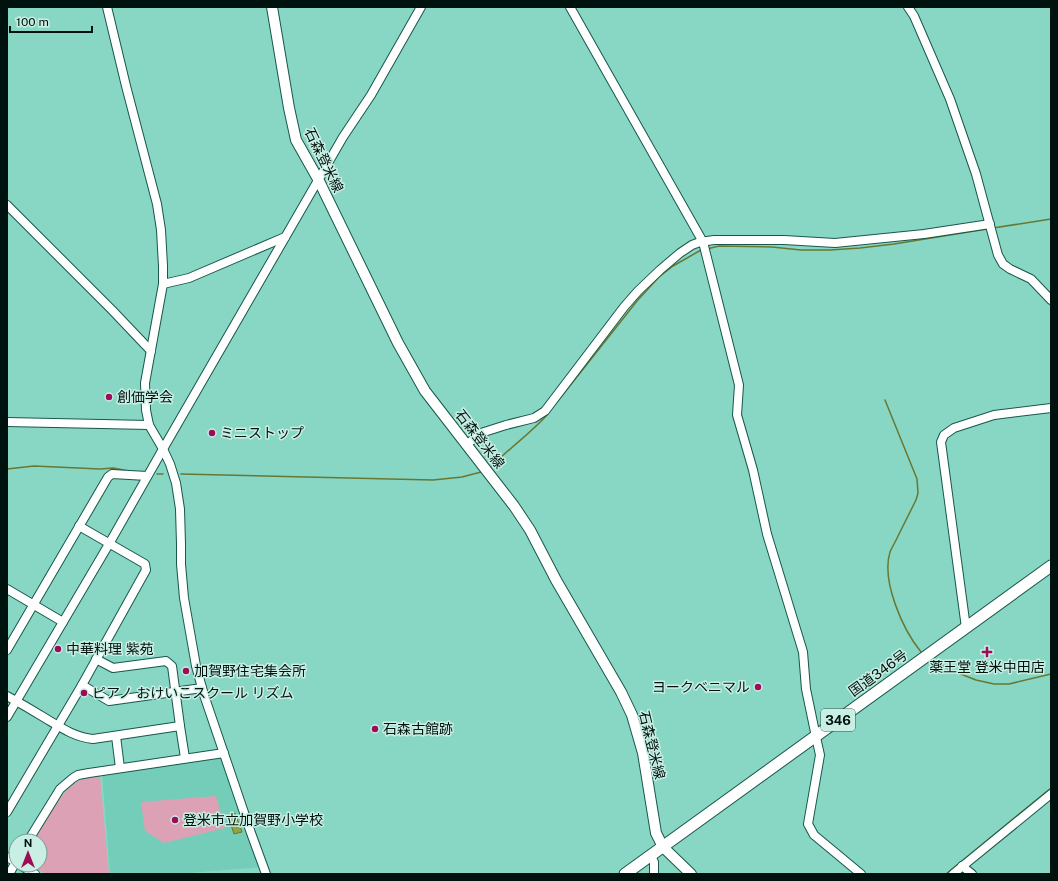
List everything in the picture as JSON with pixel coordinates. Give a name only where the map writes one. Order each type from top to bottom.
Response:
[{"type":"highway","name":"国道346号","points":[[625,874],[1051,566]]},
{"type":"main road","name":"石森登米線","points":[[272,7],[289,108],[296,140],[318,179],[387,322],[418,381],[524,520],[556,580],[615,680],[632,715],[639,739],[646,768],[654,829],[663,847],[691,874]]},
{"type":"street","points":[[107,7],[114,42],[160,218],[162,284],[145,392],[146,410],[149,425],[163,448],[176,483],[180,516],[181,564],[184,598],[196,666],[202,688],[266,874]]},
{"type":"street","points":[[7,717],[109,544],[342,137],[371,95],[421,7]]},
{"type":"street","points":[[570,7],[705,247],[739,385],[737,415],[753,470],[767,534],[802,652],[806,689],[820,756],[808,824],[814,835],[861,874]]},
{"type":"street","points":[[908,7],[914,16],[950,98],[976,174],[998,254],[1003,264],[1031,279],[1051,300]]},
{"type":"street","points":[[7,205],[151,351]]},
{"type":"street","points":[[466,445],[481,433],[534,418],[544,411],[638,291],[660,270],[692,245],[705,247],[714,240],[835,242],[990,227]]},
{"type":"street","points":[[162,284],[189,278],[260,249],[285,237]]},
{"type":"street","points":[[966,628],[941,442],[944,435],[954,428],[994,416],[1051,408]]},
{"type":"street","points":[[7,422],[149,425]]},
{"type":"street","points":[[7,650],[108,477],[112,474],[147,476]]},
{"type":"street","points":[[7,812],[82,685],[146,570],[145,564],[79,526]]},
{"type":"street","points":[[7,590],[63,622]]},
{"type":"street","points":[[96,659],[113,668],[166,661],[172,666],[185,758]]},
{"type":"street","points":[[82,685],[109,701],[202,688]]},
{"type":"street","points":[[7,696],[74,735],[86,738],[93,739],[180,726]]},
{"type":"street","points":[[116,736],[120,768]]},
{"type":"street","points":[[33,833],[64,785],[73,778],[84,774],[120,768],[224,753]]},
{"type":"street","points":[[953,874],[1051,794]]},
{"type":"street","points":[[650,856],[654,862],[654,874]]},
{"type":"street","points":[[962,866],[972,874]]},
{"type":"shaded area","name":"登米市立加賀野小学校","points":[[220,756],[261,867],[176,874],[110,874],[102,774]]},
{"type":"shaded area","points":[[100,776],[109,874],[46,874],[44,873],[48,873],[48,833],[39,833],[59,799],[72,785],[86,778]]},
{"type":"shaded area","points":[[216,796],[225,828],[164,843],[145,831],[141,802]]},
{"type":"shaded area","points":[[235,813],[242,832],[234,834],[228,816]]},
{"type":"waterway","points":[[993,228],[1051,219]]},
{"type":"waterway","points":[[707,249],[719,246],[772,247],[801,250],[860,248],[987,229]]},
{"type":"waterway","points":[[557,402],[637,301],[659,277],[673,266],[701,250]]},
{"type":"waterway","points":[[885,400],[917,479],[918,493],[890,552],[888,564],[889,577],[895,605],[907,631],[921,652]]},
{"type":"waterway","points":[[491,467],[547,415]]},
{"type":"waterway","points":[[7,469],[34,466],[100,469],[113,468],[129,471]]},
{"type":"waterway","points":[[181,474],[433,480],[462,477],[481,472]]},
{"type":"waterway","points":[[157,474],[163,474]]},
{"type":"waterway","points":[[931,661],[935,661],[948,669],[976,680],[994,684],[1009,684],[1051,674]]},
{"type":"waterway","points":[[946,874],[1051,788]]},
{"type":"place","name":"創価学会","points":[[109,397]]},
{"type":"place","name":"ミニストップ","points":[[212,433]]},
{"type":"place","name":"中華料理 紫苑","points":[[58,649]]},
{"type":"place","name":"薬王堂 登米中田店","points":[[987,652]]},
{"type":"place","name":"加賀野住宅集会所","points":[[186,671]]},
{"type":"place","name":"ヨークベニマル","points":[[758,687]]},
{"type":"place","name":"ピアノ おけいこスクール リズム","points":[[84,693]]},
{"type":"place","name":"石森古館跡","points":[[375,729]]},
{"type":"place","name":"登米市立加賀野小学校","points":[[175,820]]}]
